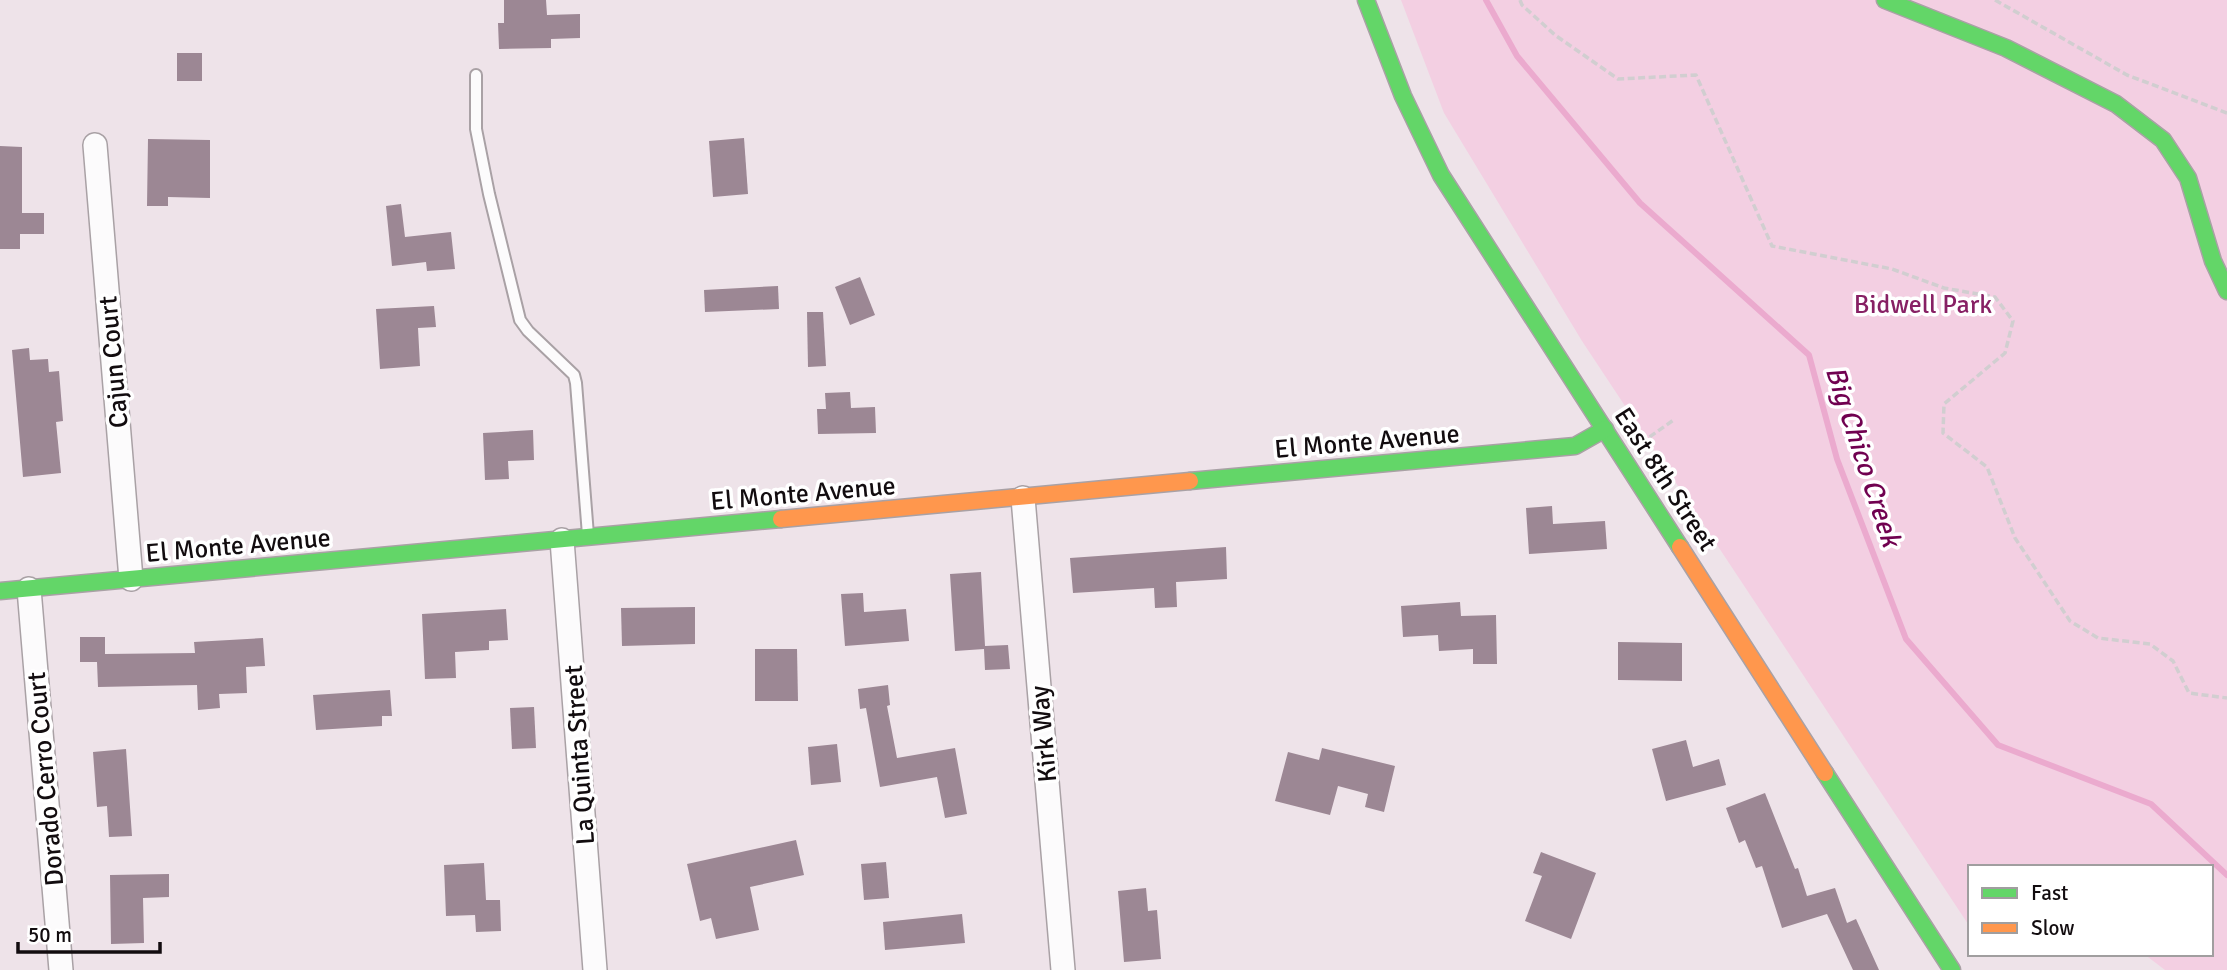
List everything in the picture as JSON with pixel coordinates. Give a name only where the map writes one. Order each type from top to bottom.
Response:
[{"type":"street","name":"East 8th Street","points":[[1366,0],[1404,96],[1441,175],[1952,970]]},
{"type":"street","points":[[1885,0],[2006,48],[2116,104],[2163,140],[2188,178],[2213,261],[2227,291]]},
{"type":"street","name":"Cajun Court","points":[[95,145],[131,579]]},
{"type":"street","name":"El Monte Avenue","points":[[0,591],[1575,446],[1605,429]]},
{"type":"street","name":"Kirk Way","points":[[1023,498],[1063,970]]},
{"type":"street","name":"La Quinta Street","points":[[562,540],[595,970]]},
{"type":"street","name":"Dorado Cerro Court","points":[[29,589],[61,970]]},
{"type":"lane","points":[[476,75],[476,130],[520,320],[574,375],[576,383],[589,538]]},
{"type":"path","points":[[1520,0],[1522,5],[1555,34],[1618,79],[1696,75],[1772,246],[1892,270],[1944,288],[1995,297],[2013,321],[2005,353],[1944,404],[1943,433],[1987,467],[2015,538],[2070,621],[2098,638],[2150,644],[2173,662],[2189,693],[2227,698]]},
{"type":"path","points":[[1995,0],[2127,75],[2227,113]]},
{"type":"path","points":[[1636,447],[1675,419]]},
{"type":"green space","name":"Bidwell Park","points":[[1401,0],[2227,0],[2227,970],[2165,970],[2147,956],[2213,956],[2213,865],[1968,865],[1968,924],[1582,341],[1444,113]]},
{"type":"building","points":[[504,0],[546,0],[547,15],[580,14],[580,38],[551,39],[551,48],[499,49],[498,23],[504,23]]},
{"type":"building","points":[[177,53],[202,53],[202,81],[177,81]]},
{"type":"building","points":[[744,138],[748,194],[713,197],[709,141]]},
{"type":"building","points":[[148,139],[210,140],[210,198],[168,197],[168,206],[147,206]]},
{"type":"building","points":[[0,146],[22,147],[22,213],[44,213],[44,234],[20,234],[20,249],[0,249]]},
{"type":"building","points":[[401,204],[405,237],[451,232],[455,269],[427,271],[426,262],[392,266],[386,206]]},
{"type":"building","points":[[860,277],[875,315],[850,325],[835,287]]},
{"type":"building","points":[[778,286],[779,309],[705,312],[704,290]]},
{"type":"building","points":[[434,306],[436,327],[418,328],[420,366],[380,369],[376,309]]},
{"type":"building","points":[[807,312],[823,312],[826,366],[808,367]]},
{"type":"building","points":[[29,348],[30,360],[48,359],[49,372],[59,371],[63,421],[56,422],[61,473],[23,477],[12,350]]},
{"type":"building","points":[[850,392],[851,408],[875,407],[876,433],[818,434],[817,409],[826,409],[825,393]]},
{"type":"building","points":[[533,430],[534,460],[508,461],[509,479],[485,480],[483,433]]},
{"type":"building","points":[[1552,506],[1553,524],[1605,521],[1607,549],[1529,554],[1526,508]]},
{"type":"building","points":[[1226,547],[1227,579],[1176,582],[1177,607],[1155,608],[1154,588],[1073,593],[1070,558]]},
{"type":"building","points":[[981,572],[985,646],[1008,645],[1010,669],[985,670],[984,649],[955,651],[950,574]]},
{"type":"building","points":[[863,593],[864,612],[906,609],[909,641],[845,646],[841,594]]},
{"type":"building","points":[[1460,602],[1461,616],[1496,615],[1497,664],[1473,664],[1473,649],[1439,651],[1438,635],[1403,637],[1401,606]]},
{"type":"building","points":[[695,607],[695,644],[622,646],[621,608]]},
{"type":"building","points":[[506,609],[508,640],[489,641],[489,650],[455,652],[456,678],[425,679],[422,614]]},
{"type":"building","points":[[80,637],[105,637],[105,654],[195,653],[194,642],[263,638],[265,666],[246,667],[247,693],[219,694],[220,708],[198,710],[197,685],[98,687],[97,662],[80,662]]},
{"type":"building","points":[[1618,642],[1682,643],[1682,681],[1618,680]]},
{"type":"building","points":[[755,649],[797,649],[798,701],[755,701]]},
{"type":"building","points":[[888,685],[890,705],[887,706],[897,758],[955,748],[967,814],[945,818],[937,777],[880,787],[866,708],[860,709],[858,689]]},
{"type":"building","points":[[390,690],[392,716],[382,716],[382,726],[316,730],[313,695]]},
{"type":"building","points":[[534,707],[536,748],[512,749],[510,708]]},
{"type":"building","points":[[1686,740],[1693,767],[1719,759],[1726,785],[1666,801],[1652,749]]},
{"type":"building","points":[[837,744],[841,782],[811,785],[808,747]]},
{"type":"building","points":[[1322,748],[1395,766],[1384,812],[1365,807],[1368,794],[1338,786],[1330,815],[1275,801],[1288,752],[1319,760]]},
{"type":"building","points":[[126,749],[132,836],[109,837],[107,806],[97,807],[93,752]]},
{"type":"building","points":[[1765,793],[1795,869],[1798,868],[1807,896],[1835,888],[1847,923],[1856,919],[1879,970],[1853,970],[1827,914],[1782,928],[1762,866],[1756,868],[1745,840],[1739,843],[1726,808]]},
{"type":"building","points":[[796,840],[804,875],[750,887],[759,930],[716,939],[711,918],[700,921],[687,864]]},
{"type":"building","points":[[1541,852],[1596,873],[1571,939],[1525,921],[1542,876],[1533,873]]},
{"type":"building","points":[[886,862],[889,898],[864,900],[861,864]]},
{"type":"building","points":[[484,863],[486,900],[500,900],[501,931],[476,932],[475,915],[446,916],[444,865]]},
{"type":"building","points":[[169,874],[169,897],[143,898],[144,943],[111,944],[110,875]]},
{"type":"building","points":[[1146,888],[1148,911],[1157,910],[1161,959],[1124,962],[1118,891]]},
{"type":"building","points":[[962,914],[965,943],[885,950],[883,922]]},
{"type":"waterway","name":"Big Chico Creek","points":[[1486,0],[1517,56],[1640,203],[1809,355],[1837,459],[1906,639],[1998,745],[2151,804],[2227,875]]},
{"type":"traffic: fast","points":[[1366,0],[1403,96],[1441,175],[1680,547]]},
{"type":"traffic: fast","points":[[1885,0],[2006,48],[2116,104],[2163,140],[2188,178],[2213,261],[2227,291]]},
{"type":"traffic: fast","points":[[1190,481],[1575,446],[1605,429]]},
{"type":"traffic: fast","points":[[0,591],[781,519]]},
{"type":"traffic: fast","points":[[1825,773],[1952,970]]},
{"type":"traffic: slow","points":[[781,519],[1190,481]]},
{"type":"traffic: slow","points":[[1680,547],[1825,773]]}]
